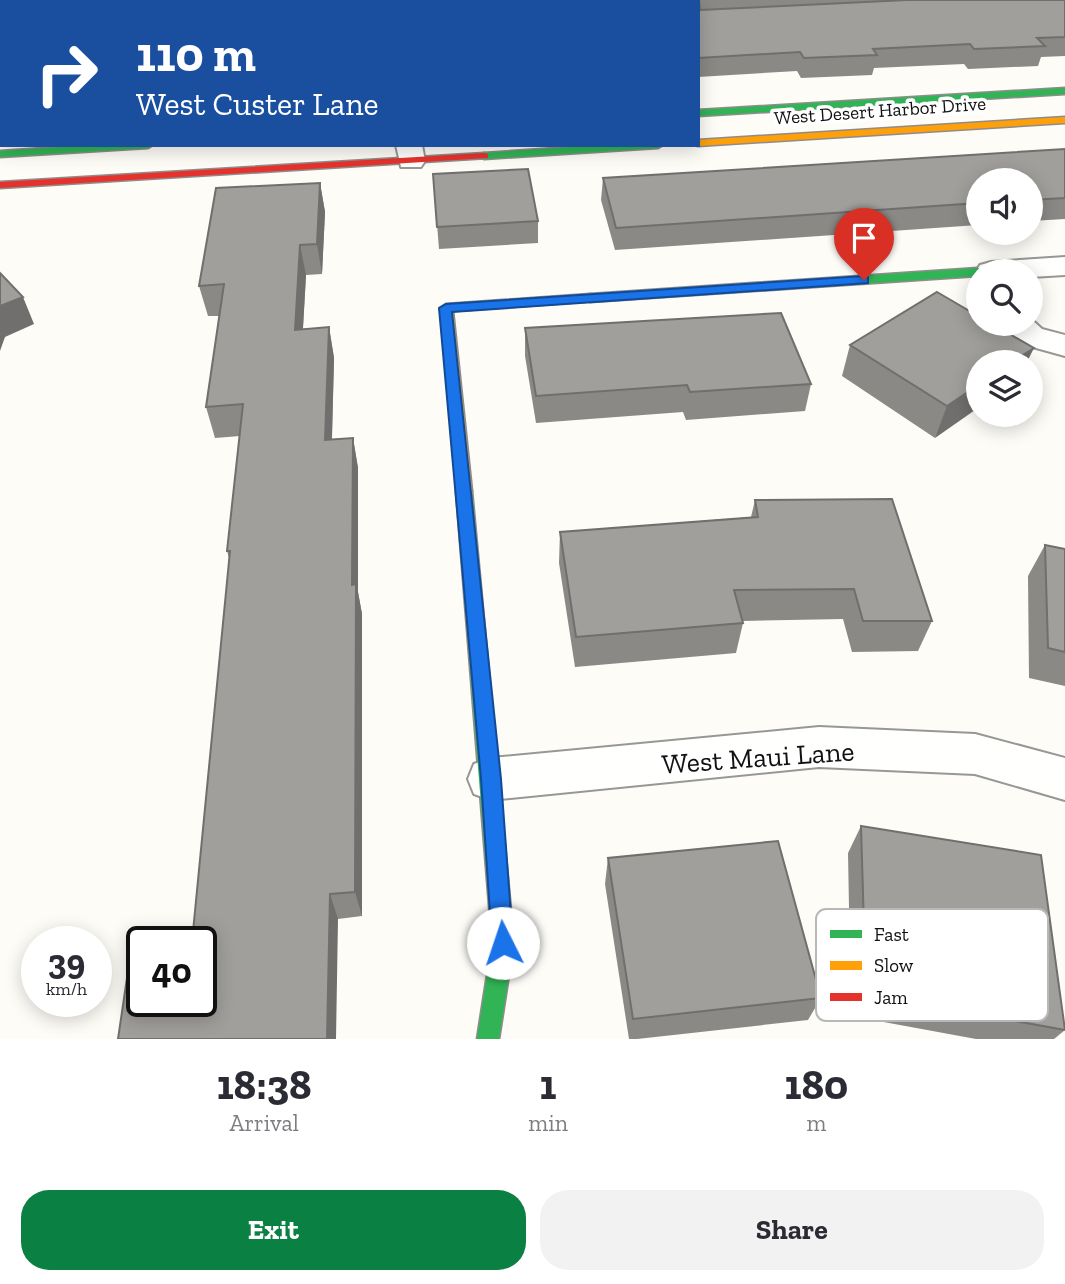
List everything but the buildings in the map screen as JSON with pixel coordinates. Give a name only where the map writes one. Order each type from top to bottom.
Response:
[{"type":"street","name":"West Desert Harbor Drive","points":[[700,113],[1065,91]]},
{"type":"street","name":"West Desert Harbor Drive","points":[[700,143],[1065,120]]},
{"type":"street","points":[[0,154],[115,147]]},
{"type":"street","points":[[0,185],[410,153],[597,147]]},
{"type":"street","points":[[1043,268],[1065,266]]},
{"type":"street","points":[[488,1039],[503,943],[491,779],[446,308],[966,274]]},
{"type":"street","points":[[1030,336],[1065,346]]},
{"type":"street","name":"West Maui Lane","points":[[491,779],[819,747],[975,754],[1065,779]]},
{"type":"traffic: fast","points":[[700,113],[1065,91]]},
{"type":"traffic: fast","points":[[0,154],[115,147]]},
{"type":"traffic: fast","points":[[484,156],[626,147]]},
{"type":"traffic: fast","points":[[590,298],[966,273]]},
{"type":"traffic: fast","points":[[464,491],[503,943],[488,1039]]},
{"type":"traffic: slow","points":[[700,143],[1065,120]]},
{"type":"traffic: slow","points":[[464,491],[446,308],[590,298]]},
{"type":"traffic: jam","points":[[0,185],[484,156]]},
{"type":"route","points":[[503,943],[491,779],[446,308],[864,280]]}]
